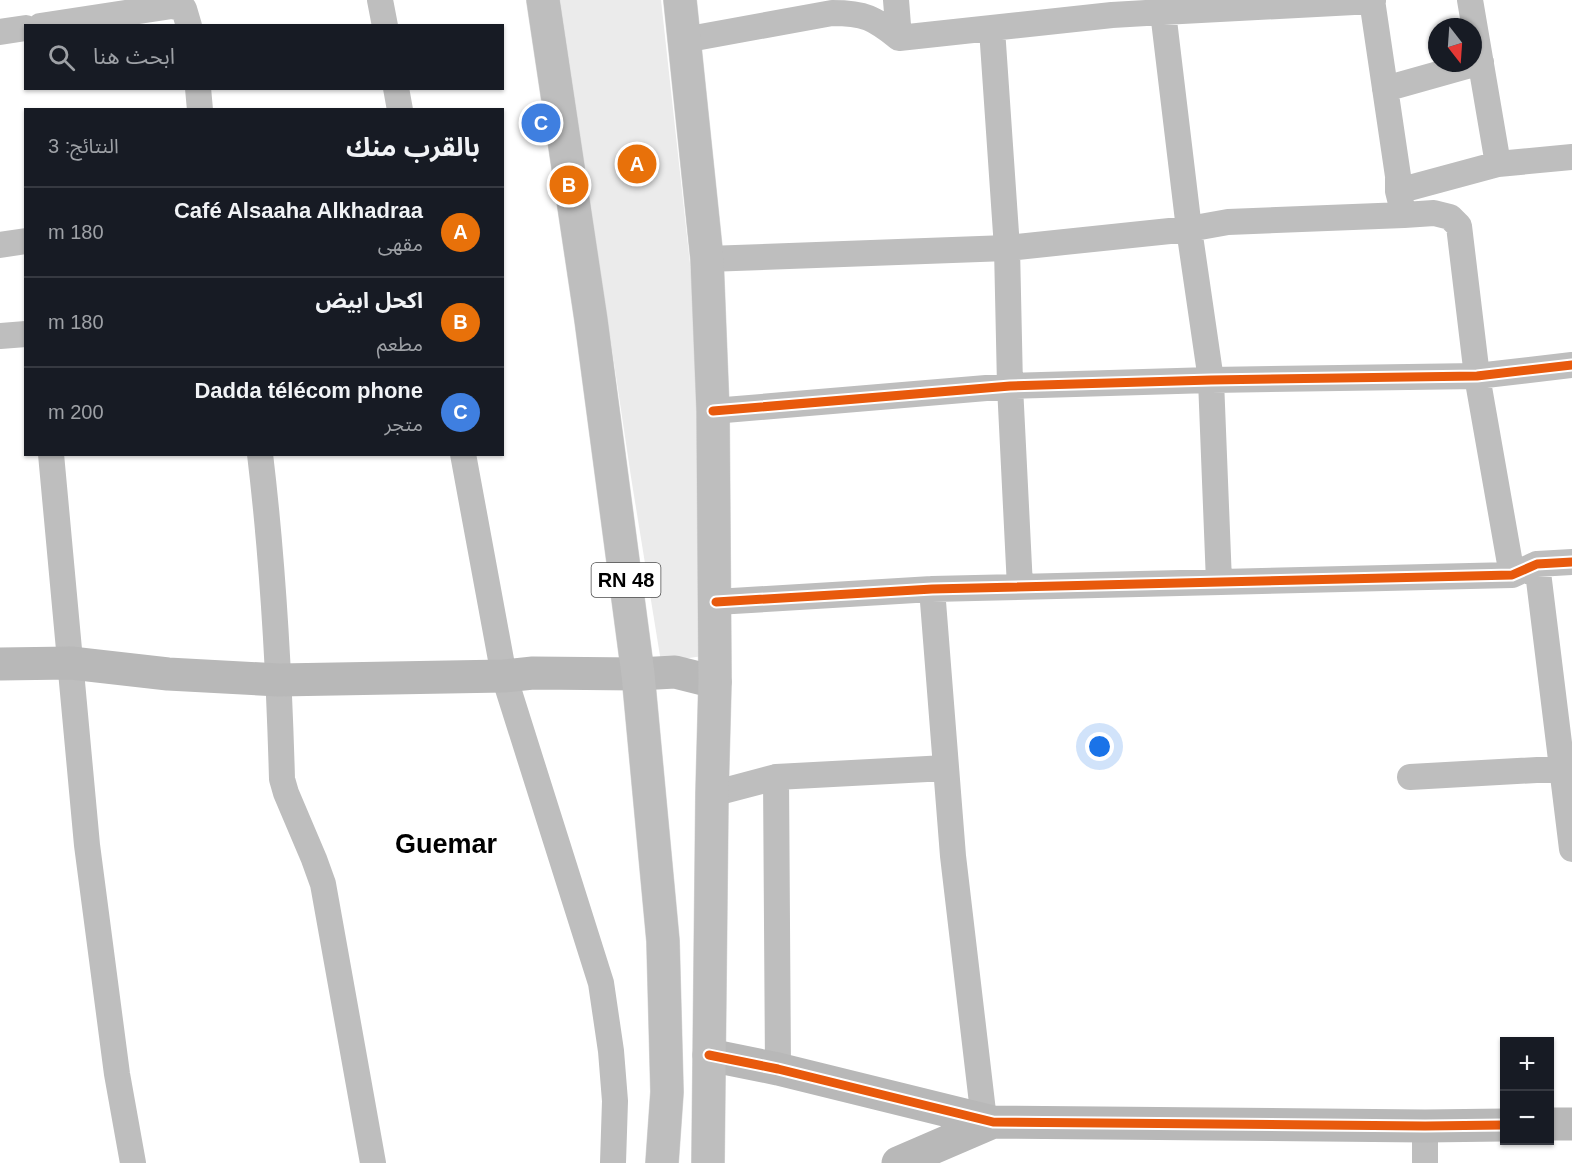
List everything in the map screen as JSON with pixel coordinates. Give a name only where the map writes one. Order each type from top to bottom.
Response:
[{"type":"highway","name":"RN 48","points":[[543,0],[591,320],[638,674],[663,941],[667,1092],[662,1163]]},
{"type":"highway","points":[[680,0],[707,259],[713,411],[716,602],[708,1163]]},
{"type":"street","points":[[380,0],[385,24]]},
{"type":"street","points":[[896,0],[899,38]]},
{"type":"street","points":[[1470,0],[1473,18]]},
{"type":"street","points":[[684,40],[832,13],[853,13],[869,18],[899,38],[993,29],[1111,8],[1163,12],[1373,1],[1401,203]]},
{"type":"street","points":[[53,24],[172,6],[184,9],[188,24]]},
{"type":"street","points":[[1163,12],[1210,380],[1219,582]]},
{"type":"street","points":[[0,32],[24,28]]},
{"type":"street","points":[[993,29],[1007,248],[1010,386],[1020,587]]},
{"type":"street","points":[[1482,68],[1498,164]]},
{"type":"street","points":[[1385,89],[1445,72]]},
{"type":"street","points":[[198,90],[200,108]]},
{"type":"street","points":[[396,90],[400,108]]},
{"type":"street","points":[[707,259],[1007,248],[1189,229],[1228,222],[1401,203],[1498,164],[1572,157]]},
{"type":"street","points":[[1401,203],[1449,217],[1459,226],[1477,376],[1512,575]]},
{"type":"street","points":[[0,244],[24,241]]},
{"type":"street","points":[[0,336],[24,334]]},
{"type":"street","points":[[713,411],[1010,386],[1477,376],[1572,364]]},
{"type":"street","points":[[51,456],[87,845],[117,1074],[133,1163]]},
{"type":"street","points":[[260,456],[266,502],[279,680],[282,779],[323,884],[373,1163]]},
{"type":"street","points":[[464,456],[504,676],[601,983],[611,1051],[615,1101],[613,1163]]},
{"type":"street","points":[[716,602],[932,589],[1512,575],[1537,564],[1572,562]]},
{"type":"street","points":[[1537,564],[1568,769],[1572,849]]},
{"type":"street","points":[[932,589],[953,856],[988,1121]]},
{"type":"street","points":[[0,664],[71,663],[168,674],[279,680],[504,676],[532,673],[675,672],[715,682]]},
{"type":"street","points":[[712,794],[777,777],[946,768]]},
{"type":"street","points":[[1410,777],[1568,769]]},
{"type":"street","points":[[777,777],[778,1069]]},
{"type":"street","points":[[709,1055],[778,1069],[988,1121],[1500,1125]]},
{"type":"street","points":[[898,1163],[988,1121]]},
{"type":"street","points":[[1554,1124],[1572,1124]]},
{"type":"street","points":[[1425,1126],[1425,1163]]},
{"type":"shaded area","points":[[560,0],[661,0],[707,418],[703,656],[661,662]]},
{"type":"cycle path","points":[[713,411],[1010,386],[1477,376],[1572,365]]},
{"type":"cycle path","points":[[716,602],[932,589],[1512,575],[1537,564],[1572,562]]},
{"type":"cycle path","points":[[709,1055],[778,1069],[993,1122],[1500,1125]]},
{"type":"place","name":"Dadda télécom phone","points":[[541,123]]},
{"type":"place","name":"Café Alsaaha Alkhadraa","points":[[637,164]]},
{"type":"place","name":"اكحل ابيض","points":[[569,185]]},
{"type":"district","name":"Guemar","points":[[446,844]]}]
